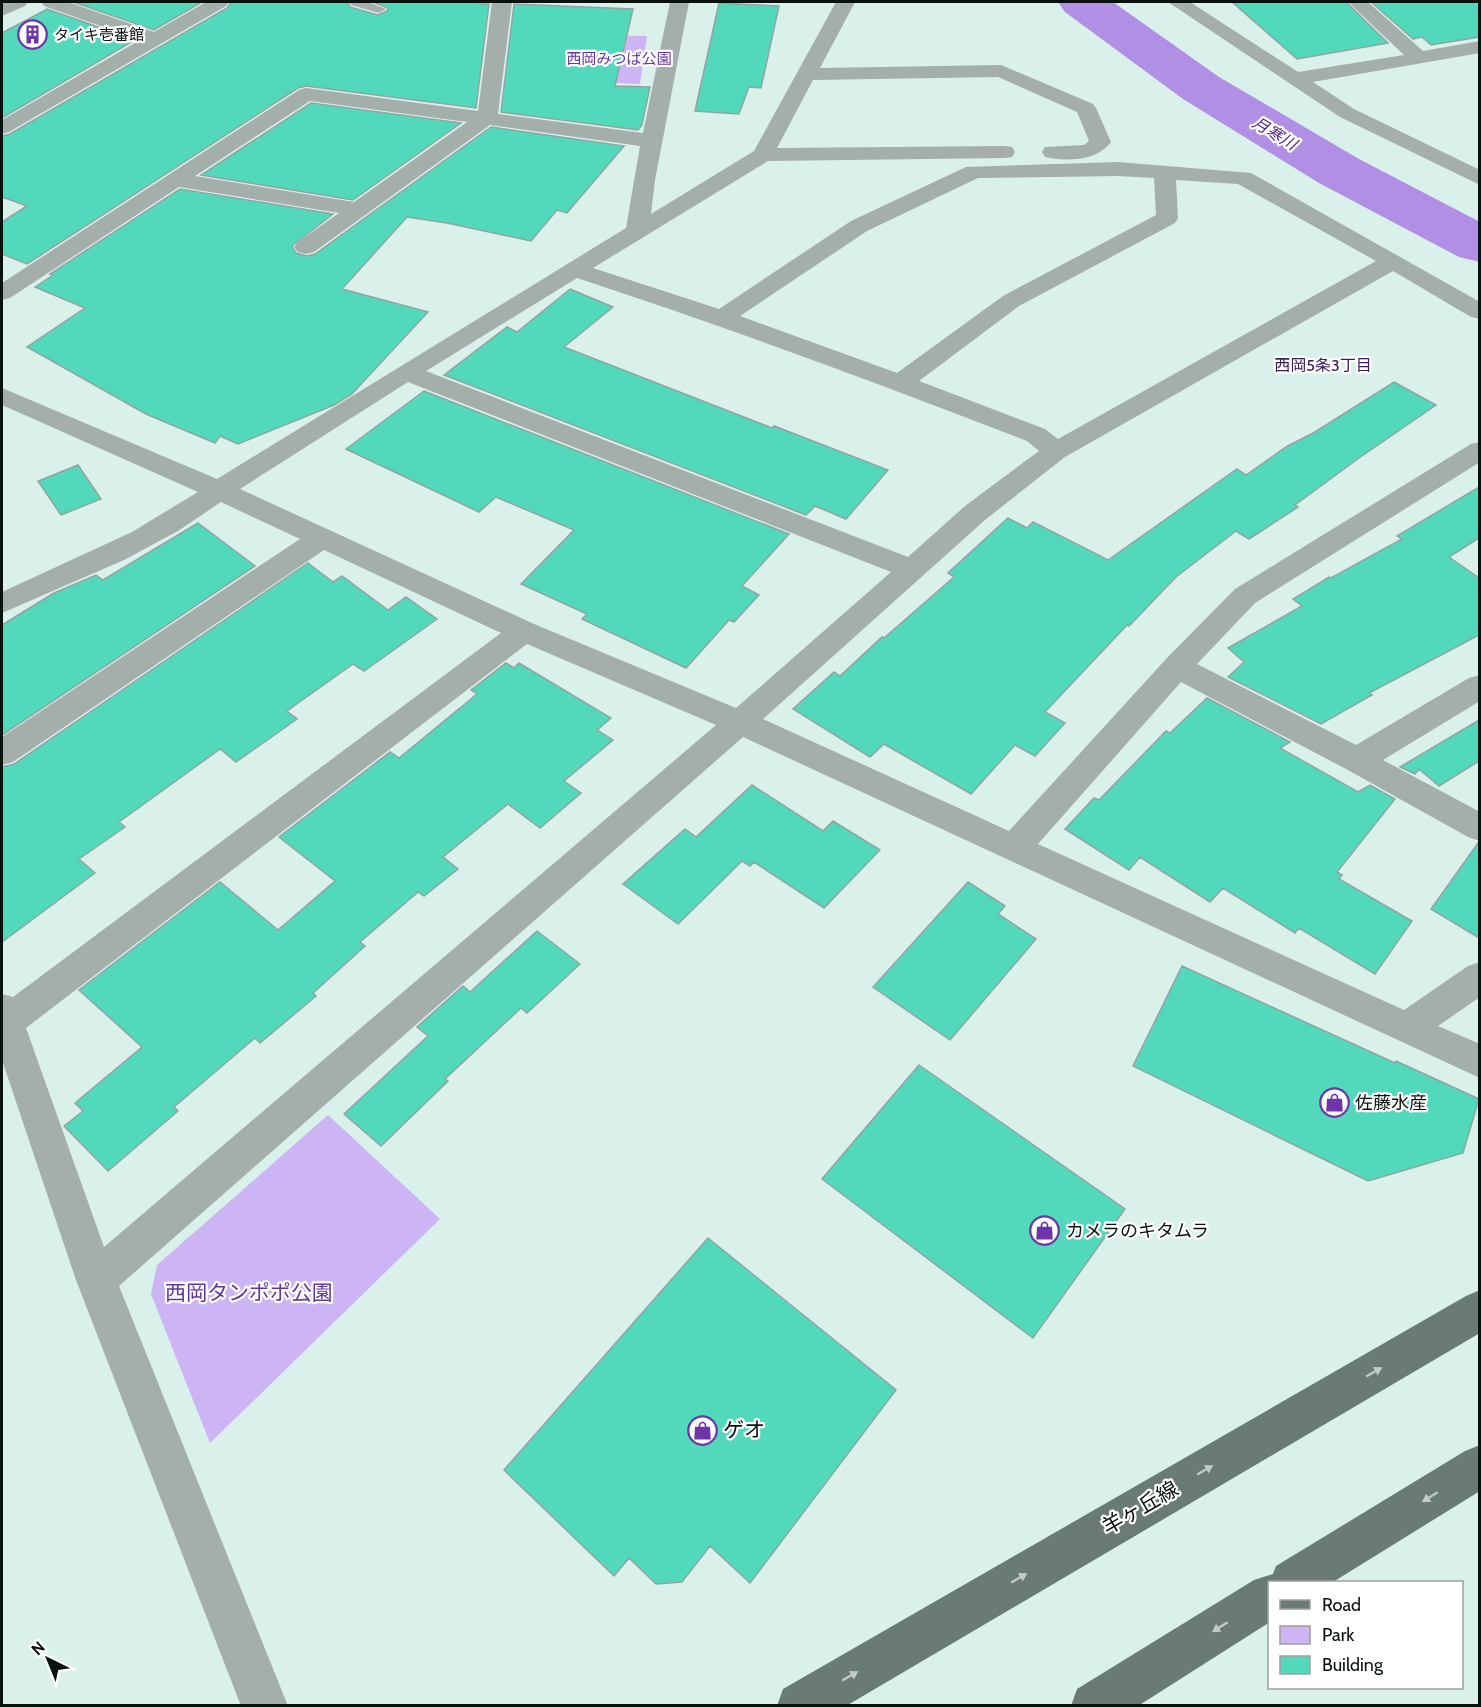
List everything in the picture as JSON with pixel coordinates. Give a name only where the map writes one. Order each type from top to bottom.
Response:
[{"type":"main road","name":"羊ヶ丘線","points":[[800,1706],[1479,1310]]},
{"type":"main road","points":[[1294,1581],[1479,1466]]},
{"type":"main road","points":[[1094,1706],[1268,1597]]},
{"type":"street","points":[[2,10],[18,2]]},
{"type":"street","points":[[51,2],[156,39]]},
{"type":"street","points":[[2,128],[219,2]]},
{"type":"street","points":[[306,247],[486,118],[502,2]]},
{"type":"street","points":[[637,233],[644,180],[680,2]]},
{"type":"street","points":[[2,603],[118,550],[191,512],[219,490],[406,372],[763,155],[845,2]]},
{"type":"street","points":[[1178,2],[1347,113],[1479,179]]},
{"type":"street","points":[[1357,2],[1419,58]]},
{"type":"street","points":[[1293,79],[1479,47]]},
{"type":"street","points":[[763,155],[1089,151],[1100,142],[1086,108],[1001,71],[807,74]]},
{"type":"street","points":[[2,293],[306,94],[652,141]]},
{"type":"street","points":[[722,318],[860,226],[974,172],[1118,169],[1243,178],[1393,261],[1479,312]]},
{"type":"street","points":[[900,383],[1011,301],[1167,218],[1165,172]]},
{"type":"street","points":[[176,180],[360,210]]},
{"type":"street","points":[[96,1280],[740,722],[975,513],[1056,451],[1393,261]]},
{"type":"street","points":[[576,270],[722,318],[900,383],[1036,435],[1056,451]]},
{"type":"street","points":[[406,372],[912,569]]},
{"type":"street","points":[[2,396],[219,490],[524,631],[740,722],[1479,1062]]},
{"type":"street","points":[[1013,849],[1245,596],[1479,450]]},
{"type":"street","points":[[2,753],[321,538]]},
{"type":"street","points":[[265,1706],[96,1280],[4,1016],[524,631]]},
{"type":"street","points":[[1178,667],[1357,760],[1479,828]]},
{"type":"street","points":[[1357,760],[1479,686]]},
{"type":"street","points":[[1407,1028],[1479,977]]},
{"type":"lane","points":[[356,2],[380,9]]},
{"type":"green space","name":"西岡みつば公園","points":[[518,33],[647,36],[640,84],[513,79]]},
{"type":"green space","name":"西岡タンポポ公園","points":[[328,1115],[440,1219],[210,1443],[151,1294],[157,1265]]},
{"type":"building","points":[[73,2],[202,2],[154,30]]},
{"type":"building","points":[[231,2],[348,2],[350,7],[378,15],[387,11],[388,8],[373,2],[480,2],[480,4],[489,4],[476,108],[306,86],[298,88],[27,264],[2,254],[2,222],[27,206],[2,197],[2,136],[10,134],[227,8]]},
{"type":"building","points":[[1232,2],[1346,2],[1388,43],[1297,59]]},
{"type":"building","points":[[1371,2],[1479,2],[1479,37],[1431,45],[1422,37],[1413,39]]},
{"type":"building","points":[[719,3],[779,6],[761,88],[749,87],[739,114],[695,111]]},
{"type":"building","points":[[514,4],[633,9],[615,86],[650,87],[642,125],[638,130],[501,112]]},
{"type":"building","points":[[47,9],[135,40],[2,118],[2,33]]},
{"type":"building","points":[[311,103],[461,123],[353,200],[201,175]]},
{"type":"building","points":[[491,127],[624,146],[567,213],[557,210],[531,241],[407,217],[342,289],[428,312],[352,394],[334,405],[238,444],[220,436],[215,443],[146,414],[27,347],[85,308],[35,287],[53,275],[50,274],[180,189],[333,214],[292,246],[296,253],[307,256],[315,254]]},
{"type":"building","points":[[570,289],[613,307],[564,347],[772,428],[774,426],[888,470],[846,519],[815,506],[806,515],[444,375],[507,327],[517,332]]},
{"type":"building","points":[[1394,382],[1436,405],[1295,505],[1298,507],[1249,539],[1236,531],[1176,577],[1045,712],[1065,723],[1035,756],[1015,745],[971,794],[884,744],[870,757],[793,709],[834,672],[840,676],[882,637],[884,638],[954,577],[948,573],[1008,518],[1027,528],[1033,522],[1108,560],[1237,469],[1246,475],[1286,447],[1315,432]]},
{"type":"building","points":[[424,391],[789,534],[742,586],[759,595],[734,622],[729,620],[686,668],[582,619],[587,614],[521,584],[574,530],[496,497],[479,512],[346,449]]},
{"type":"building","points":[[78,465],[101,499],[61,515],[38,481]]},
{"type":"building","points":[[1479,487],[1479,538],[1449,557],[1479,578],[1479,635],[1369,693],[1372,695],[1321,724],[1228,677],[1244,662],[1228,648],[1302,606],[1293,599],[1329,577],[1331,578],[1402,539],[1397,536]]},
{"type":"building","points":[[198,523],[255,566],[2,735],[2,625],[54,593],[96,575],[103,580]]},
{"type":"building","points":[[308,563],[333,582],[342,576],[388,610],[406,597],[437,619],[364,671],[353,664],[287,711],[297,719],[236,762],[220,749],[119,822],[125,827],[79,859],[95,873],[2,942],[2,767],[14,764]]},
{"type":"building","points":[[506,663],[514,668],[519,663],[611,718],[597,730],[613,740],[564,781],[581,793],[540,828],[508,804],[443,857],[458,869],[424,896],[418,892],[360,942],[365,946],[313,993],[316,996],[260,1043],[255,1038],[174,1107],[178,1111],[108,1171],[64,1126],[83,1111],[75,1103],[142,1047],[79,990],[220,882],[278,930],[335,881],[279,837],[390,752],[399,758],[477,694],[471,690]]},
{"type":"building","points":[[1207,698],[1290,742],[1280,748],[1358,792],[1370,785],[1395,799],[1337,872],[1342,875],[1339,879],[1412,921],[1375,974],[1299,928],[1295,933],[1223,888],[1210,902],[1140,857],[1129,870],[1065,829],[1094,798],[1099,800],[1166,731],[1170,733]]},
{"type":"building","points":[[1479,720],[1479,761],[1439,786],[1419,769],[1415,774],[1400,767]]},
{"type":"building","points":[[752,785],[823,831],[833,821],[880,850],[824,908],[754,862],[750,866],[742,861],[678,924],[623,884],[685,829],[696,837]]},
{"type":"building","points":[[1479,843],[1479,938],[1431,909]]},
{"type":"building","points":[[968,882],[1005,906],[998,914],[1036,939],[950,1040],[873,987]]},
{"type":"building","points":[[537,931],[580,964],[527,1013],[521,1008],[445,1079],[448,1081],[381,1146],[344,1114],[428,1036],[417,1027],[463,986],[470,992]]},
{"type":"building","points":[[1182,966],[1479,1099],[1463,1153],[1368,1181],[1133,1066]]},
{"type":"building","points":[[919,1065],[1125,1209],[1033,1338],[822,1179]]},
{"type":"building","name":"ゲオ","points":[[708,1238],[896,1390],[750,1583],[710,1546],[682,1582],[656,1584],[629,1558],[614,1576],[504,1470]]},
{"type":"waterway","name":"月寒川","points":[[1082,2],[1201,88],[1339,171],[1480,245]]},
{"type":"place","name":"タイキ壱番館","points":[[33,35]]},
{"type":"place","name":"佐藤水産","points":[[1334,1103]]},
{"type":"place","name":"カメラのキタムラ","points":[[1045,1231]]},
{"type":"place","name":"ゲオ","points":[[702,1430]]},
{"type":"district","name":"西岡5条3丁目","points":[[1323,365]]}]
